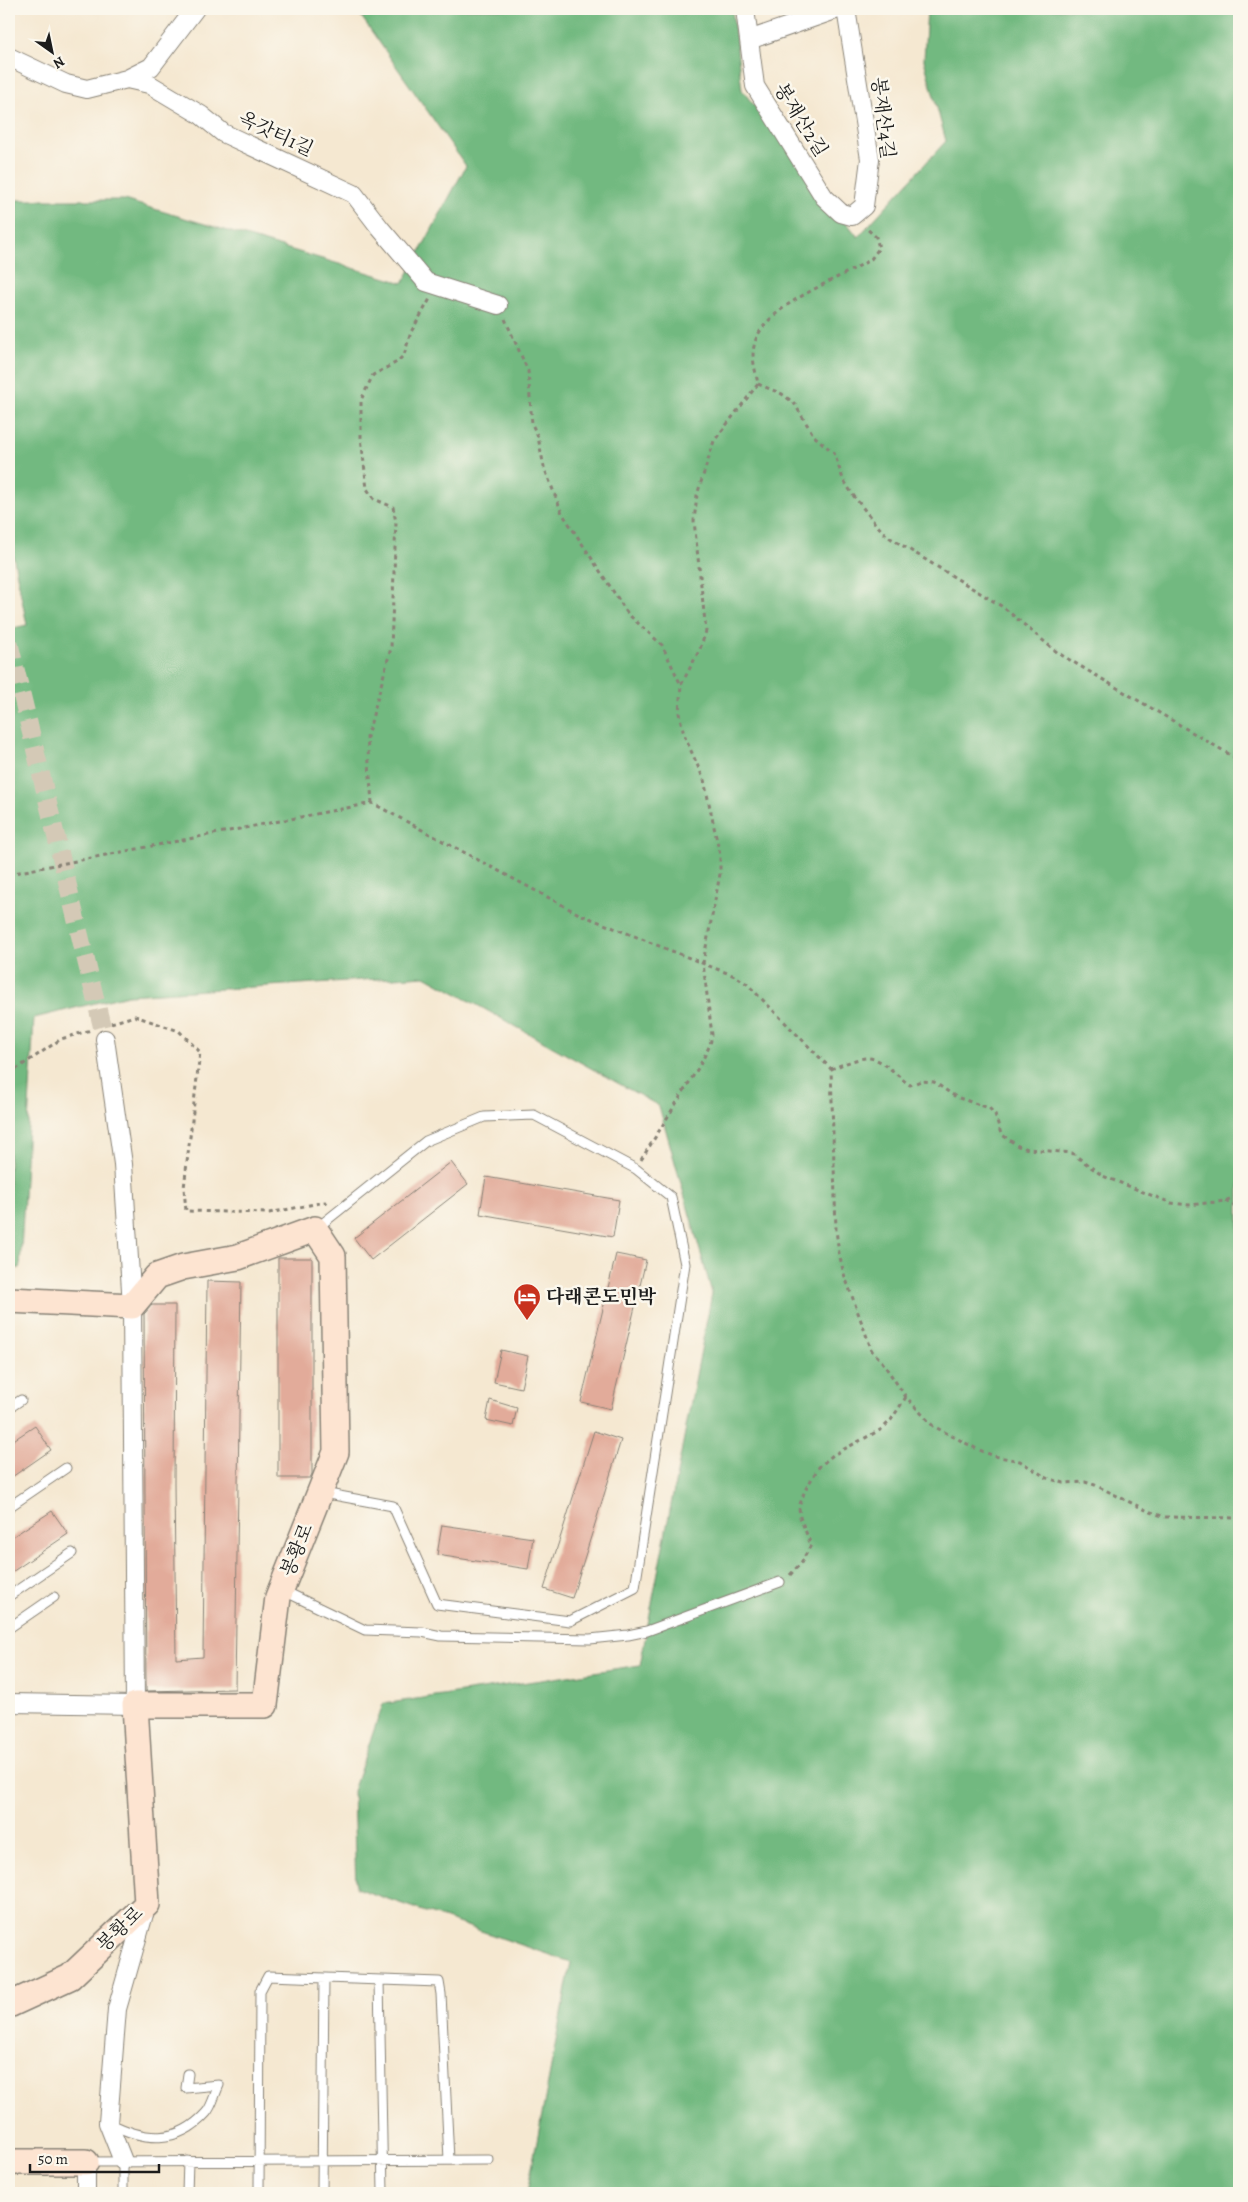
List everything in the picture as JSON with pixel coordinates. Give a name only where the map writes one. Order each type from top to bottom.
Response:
[{"type":"street","points":[[127,79],[151,67],[195,9]]},
{"type":"street","name":"봉재산2길","points":[[746,9],[755,86],[824,196],[846,215]]},
{"type":"street","points":[[749,40],[838,9]]},
{"type":"street","name":"봉재산4길","points":[[846,9],[870,159],[864,206],[846,215]]},
{"type":"street","name":"옥갓티1길","points":[[9,57],[66,84],[88,89],[127,79],[149,84],[201,115],[223,133],[354,194],[426,282],[498,305]]},
{"type":"street","points":[[9,1703],[135,1705],[132,1306],[123,1164],[104,1030]]},
{"type":"street","points":[[132,1306],[157,1276],[183,1267],[238,1257],[316,1229]]},
{"type":"street","name":"봉황로","points":[[9,2005],[70,1977],[147,1904],[135,1705],[265,1705],[278,1597],[336,1452],[333,1256],[316,1229]]},
{"type":"street","points":[[9,1300],[132,1306]]},
{"type":"street","points":[[123,2161],[108,2123],[116,2009],[147,1904]]},
{"type":"street","points":[[9,2162],[86,2162],[86,2193]]},
{"type":"lane","points":[[316,1229],[426,1141],[484,1117],[534,1115],[636,1169],[671,1197],[685,1264],[635,1588],[570,1622],[438,1604],[393,1506],[320,1492]]},
{"type":"lane","points":[[9,1408],[21,1400]]},
{"type":"lane","points":[[9,1507],[66,1468]]},
{"type":"lane","points":[[9,1596],[72,1553]]},
{"type":"lane","points":[[281,1590],[365,1630],[422,1632],[441,1636],[583,1639],[628,1635],[647,1631],[780,1582]]},
{"type":"lane","points":[[9,1628],[54,1597]]},
{"type":"lane","points":[[259,2193],[260,1991],[268,1976],[439,1982],[442,1994],[449,2160]]},
{"type":"lane","points":[[322,2193],[324,1978]]},
{"type":"lane","points":[[379,1980],[383,2193]]},
{"type":"lane","points":[[108,2123],[129,2134],[159,2138],[185,2130],[207,2112],[219,2085],[186,2088],[188,2074]]},
{"type":"lane","points":[[86,2162],[489,2160]]},
{"type":"lane","points":[[123,2161],[123,2193]]},
{"type":"lane","points":[[187,2193],[188,2161]]},
{"type":"path","points":[[681,685],[700,649],[706,631],[694,521],[696,494],[714,441],[758,384],[753,357],[754,345],[769,321],[788,304],[861,265],[876,254],[879,248],[876,237],[846,215]]},
{"type":"path","points":[[372,802],[367,737],[390,648],[396,522],[393,507],[374,499],[367,489],[360,407],[364,390],[373,375],[397,362],[404,355],[411,332],[428,304],[434,284]]},
{"type":"path","points":[[498,305],[528,370],[532,424],[538,437],[544,467],[562,513],[628,614],[662,644],[681,685],[680,725],[704,780],[720,855],[720,874],[703,963],[711,1023],[710,1045],[636,1169]]},
{"type":"path","points":[[758,384],[782,394],[794,403],[814,436],[834,453],[843,479],[853,495],[887,536],[1003,607],[1058,653],[1239,760]]},
{"type":"path","points":[[9,874],[372,802],[580,914],[737,977],[747,984],[831,1069],[839,1252],[868,1344],[906,1397],[933,1426],[950,1436],[994,1456],[1020,1461],[1048,1478],[1064,1483],[1084,1482],[1095,1485],[1148,1511],[1165,1517],[1239,1518]]},
{"type":"path","points":[[9,1074],[61,1039],[104,1030],[135,1016],[179,1032],[200,1052],[184,1188],[186,1211],[269,1213],[326,1202],[337,1212]]},
{"type":"path","points":[[831,1069],[858,1060],[873,1059],[910,1085],[921,1081],[934,1082],[956,1096],[989,1108],[995,1114],[1001,1134],[1018,1146],[1028,1149],[1072,1153],[1103,1176],[1171,1203],[1189,1205],[1225,1200],[1239,1195]]},
{"type":"path","points":[[1225,1200],[1239,1208]]},
{"type":"path","points":[[780,1582],[802,1563],[809,1551],[810,1539],[800,1517],[799,1507],[819,1467],[833,1454],[882,1429],[891,1420],[906,1397]]},
{"type":"green space","points":[[356,9],[732,9],[742,90],[858,237],[946,141],[924,60],[927,9],[1239,9],[1239,2193],[527,2193],[571,1962],[356,1888],[353,1791],[383,1704],[640,1665],[712,1293],[659,1106],[425,976],[128,995],[34,1018],[20,1268],[9,1270],[9,629],[27,625],[9,535],[9,200],[124,200],[403,283],[466,166]]},
{"type":"building","points":[[451,1162],[468,1184],[371,1260],[354,1238]]},
{"type":"building","points":[[486,1177],[619,1200],[613,1237],[480,1214]]},
{"type":"building","points":[[616,1254],[646,1260],[611,1409],[581,1402]]},
{"type":"building","points":[[278,1258],[312,1258],[312,1474],[310,1478],[278,1478]]},
{"type":"building","points":[[207,1281],[241,1282],[235,1689],[146,1691],[144,1314],[152,1305],[175,1305],[176,1659],[203,1657]]},
{"type":"building","points":[[501,1350],[528,1356],[521,1388],[494,1382]]},
{"type":"building","points":[[490,1400],[517,1408],[513,1426],[486,1420]]},
{"type":"building","points":[[35,1426],[51,1450],[9,1479],[9,1443]]},
{"type":"building","points":[[594,1431],[621,1440],[572,1598],[544,1589]]},
{"type":"building","points":[[52,1511],[68,1534],[9,1574],[9,1539]]},
{"type":"building","points":[[442,1525],[533,1538],[528,1569],[437,1555]]},
{"type":"tunnel","points":[[9,642],[105,1039]]},
{"type":"place","name":"다래콘도민박","points":[[527,1321]]}]
